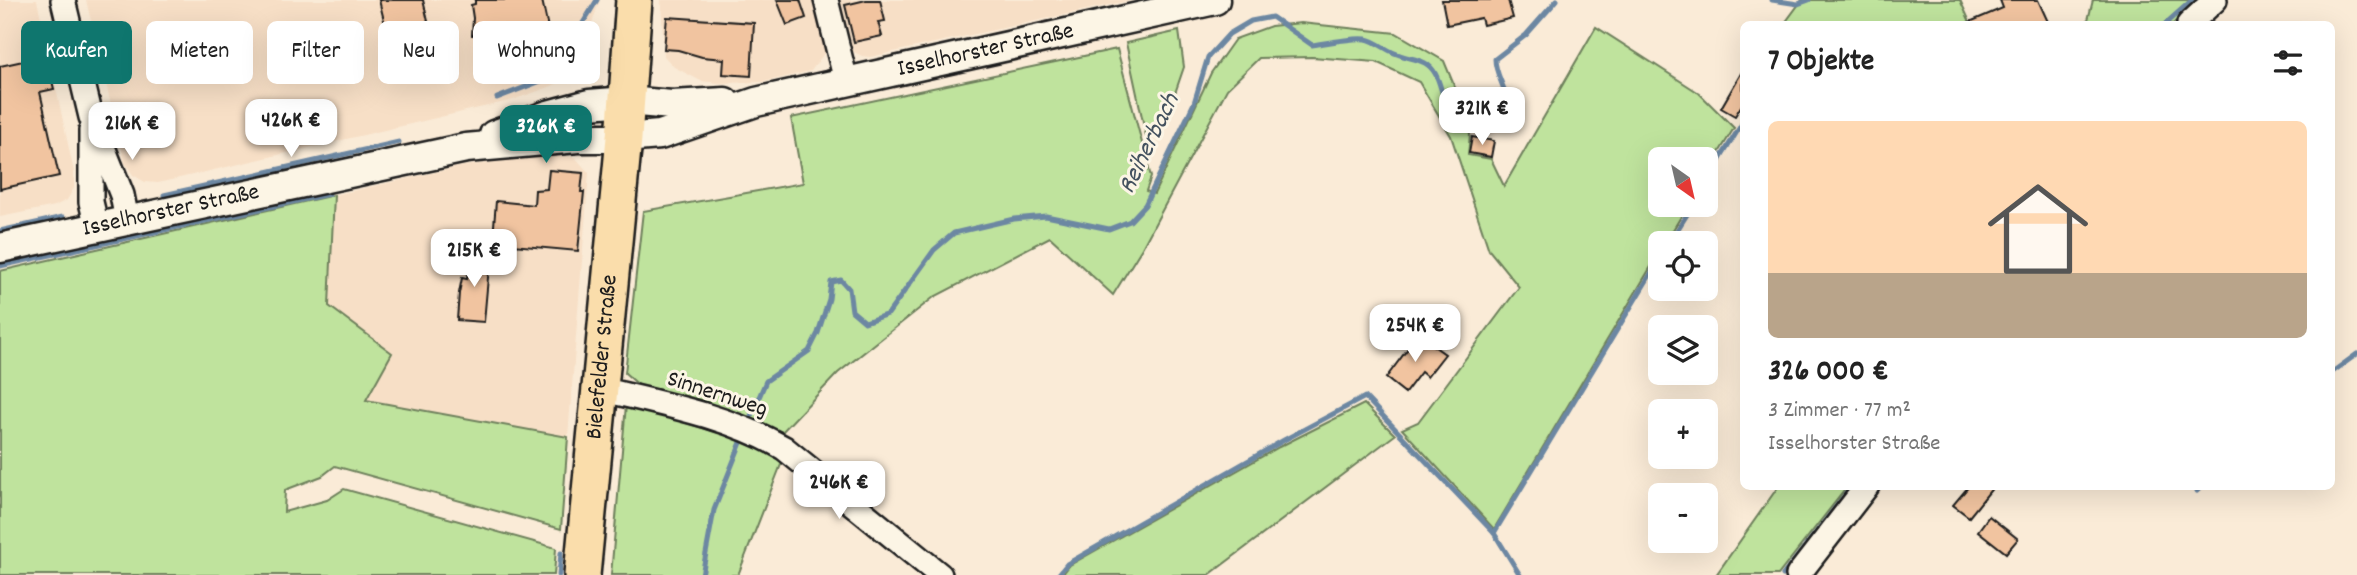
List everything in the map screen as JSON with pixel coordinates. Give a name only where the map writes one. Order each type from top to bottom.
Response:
[{"type":"main road","name":"Bielefelder Straße","points":[[582,575],[624,138],[634,0]]},
{"type":"street","points":[[63,0],[90,117],[122,195],[127,220]]},
{"type":"street","points":[[825,0],[846,81]]},
{"type":"street","name":"Isselhorster Straße","points":[[0,248],[466,148],[578,138],[660,135],[756,102],[1215,0]]},
{"type":"street","points":[[2192,21],[2215,0]]},
{"type":"street","name":"Isselhorster Straße","points":[[466,148],[548,115],[589,104],[756,102]]},
{"type":"street","points":[[90,117],[91,202],[97,227]]},
{"type":"street","name":"Sinnernweg","points":[[600,388],[684,409],[755,433],[784,448],[940,575]]},
{"type":"street","points":[[1798,575],[1864,490]]},
{"type":"shaded area","points":[[0,0],[37,0],[42,21],[21,21],[21,84],[55,84],[74,172],[74,188],[67,200],[55,206],[0,217]]},
{"type":"shaded area","points":[[86,0],[600,0],[593,21],[473,21],[473,84],[556,84],[552,86],[513,100],[158,183],[145,182],[133,175],[125,163],[106,84],[132,84],[132,21],[91,21]]},
{"type":"shaded area","points":[[661,0],[817,0],[828,48],[811,71],[764,82],[701,81],[674,67],[664,56]]},
{"type":"shaded area","points":[[834,0],[1132,0],[870,57],[854,52],[844,41]]},
{"type":"shaded area","points":[[548,155],[575,157],[589,173],[568,437],[366,400],[329,306],[334,195],[463,166]]},
{"type":"green space","points":[[1802,0],[1960,0],[1970,21],[1786,21]]},
{"type":"green space","points":[[2093,0],[2199,0],[2176,21],[2088,21]]},
{"type":"green space","points":[[1301,23],[1396,33],[1444,61],[1466,114],[1470,134],[1468,155],[1491,159],[1504,186],[1596,27],[1699,93],[1734,128],[1718,154],[1718,147],[1648,147],[1648,217],[1681,217],[1672,231],[1648,231],[1648,272],[1494,529],[1402,429],[1418,422],[1519,287],[1489,250],[1451,136],[1419,82],[1376,62],[1312,57],[1259,58],[1227,89],[1142,248],[1113,295],[1050,237],[934,297],[838,373],[781,433],[760,423],[641,387],[625,373],[643,211],[803,183],[791,118],[1117,49],[1151,177],[1146,191],[1154,194],[1211,73],[1235,39],[1271,26]]},
{"type":"green space","points":[[1179,31],[1184,67],[1174,96],[1148,145],[1126,43]]},
{"type":"green space","points":[[334,195],[329,306],[392,353],[366,400],[568,437],[561,529],[335,466],[322,476],[285,490],[284,512],[327,500],[344,489],[556,548],[554,575],[0,575],[0,271]]},
{"type":"green space","points":[[1364,404],[1395,435],[1209,575],[1062,575],[1070,565],[1279,447]]},
{"type":"green space","points":[[626,405],[753,443],[782,462],[738,575],[611,575]]},
{"type":"green space","points":[[1776,490],[1845,490],[1778,575],[1716,575]]},
{"type":"building","points":[[379,0],[423,0],[428,21],[384,21]]},
{"type":"building","points":[[475,0],[542,0],[546,21],[473,21],[472,35],[471,5],[475,4]]},
{"type":"building","points":[[777,0],[800,0],[806,18],[787,25]]},
{"type":"building","points":[[880,0],[885,21],[878,22],[882,36],[854,42],[845,5]]},
{"type":"building","points":[[1442,0],[1508,0],[1513,18],[1483,25],[1481,18],[1447,25]]},
{"type":"building","points":[[2000,0],[2038,0],[2048,21],[1972,21],[2003,8]]},
{"type":"building","points":[[667,17],[754,23],[751,76],[723,74],[724,59],[664,49]]},
{"type":"building","points":[[21,61],[21,84],[53,84],[54,89],[40,92],[59,176],[0,189],[0,66]]},
{"type":"building","points":[[1740,75],[1740,108],[1735,116],[1721,108]]},
{"type":"building","points":[[1472,137],[1494,141],[1491,157],[1469,153]]},
{"type":"building","points":[[549,170],[583,173],[581,192],[584,192],[578,251],[513,245],[513,253],[492,251],[496,201],[534,205],[535,190],[547,189]]},
{"type":"building","points":[[469,253],[490,255],[484,322],[457,320],[459,293],[462,278],[467,279]]},
{"type":"building","points":[[1418,335],[1445,354],[1427,377],[1421,372],[1405,393],[1386,378]]},
{"type":"building","points":[[1966,490],[1991,490],[1969,517],[1953,505]]},
{"type":"building","points":[[1989,516],[2018,539],[2006,553],[1978,531]]},
{"type":"waterway","points":[[497,98],[541,81],[562,69],[575,50],[580,28],[597,0]]},
{"type":"waterway","name":"Reiherbach","points":[[747,425],[766,381],[809,351],[829,299],[831,282],[841,280],[849,289],[852,311],[865,322],[888,314],[934,250],[954,233],[1014,219],[1046,216],[1109,229],[1130,221],[1145,205],[1194,103],[1208,57],[1229,34],[1251,21],[1272,17],[1312,45],[1366,39],[1396,54],[1422,62],[1433,70],[1445,100],[1454,113],[1468,124],[1483,129],[1499,122],[1507,106],[1495,59],[1526,35],[1557,0]]},
{"type":"waterway","name":"Reiherbach","points":[[1772,0],[1798,4],[1809,0]]},
{"type":"waterway","points":[[2168,21],[2192,0]]},
{"type":"waterway","points":[[1718,163],[1740,127]]},
{"type":"waterway","points":[[164,195],[399,142]]},
{"type":"waterway","points":[[0,266],[329,194]]},
{"type":"waterway","points":[[0,231],[63,217]]},
{"type":"waterway","points":[[1677,231],[1685,217]]},
{"type":"waterway","points":[[1494,533],[1648,278]]},
{"type":"waterway","points":[[2335,370],[2357,354]]},
{"type":"waterway","points":[[1058,575],[1067,564],[1365,397],[1494,533],[1520,575]]},
{"type":"waterway","name":"Reiherbach","points":[[702,575],[714,510],[744,435]]},
{"type":"waterway","points":[[1783,575],[1849,490]]},
{"type":"waterway","points":[[559,575],[561,553]]}]
